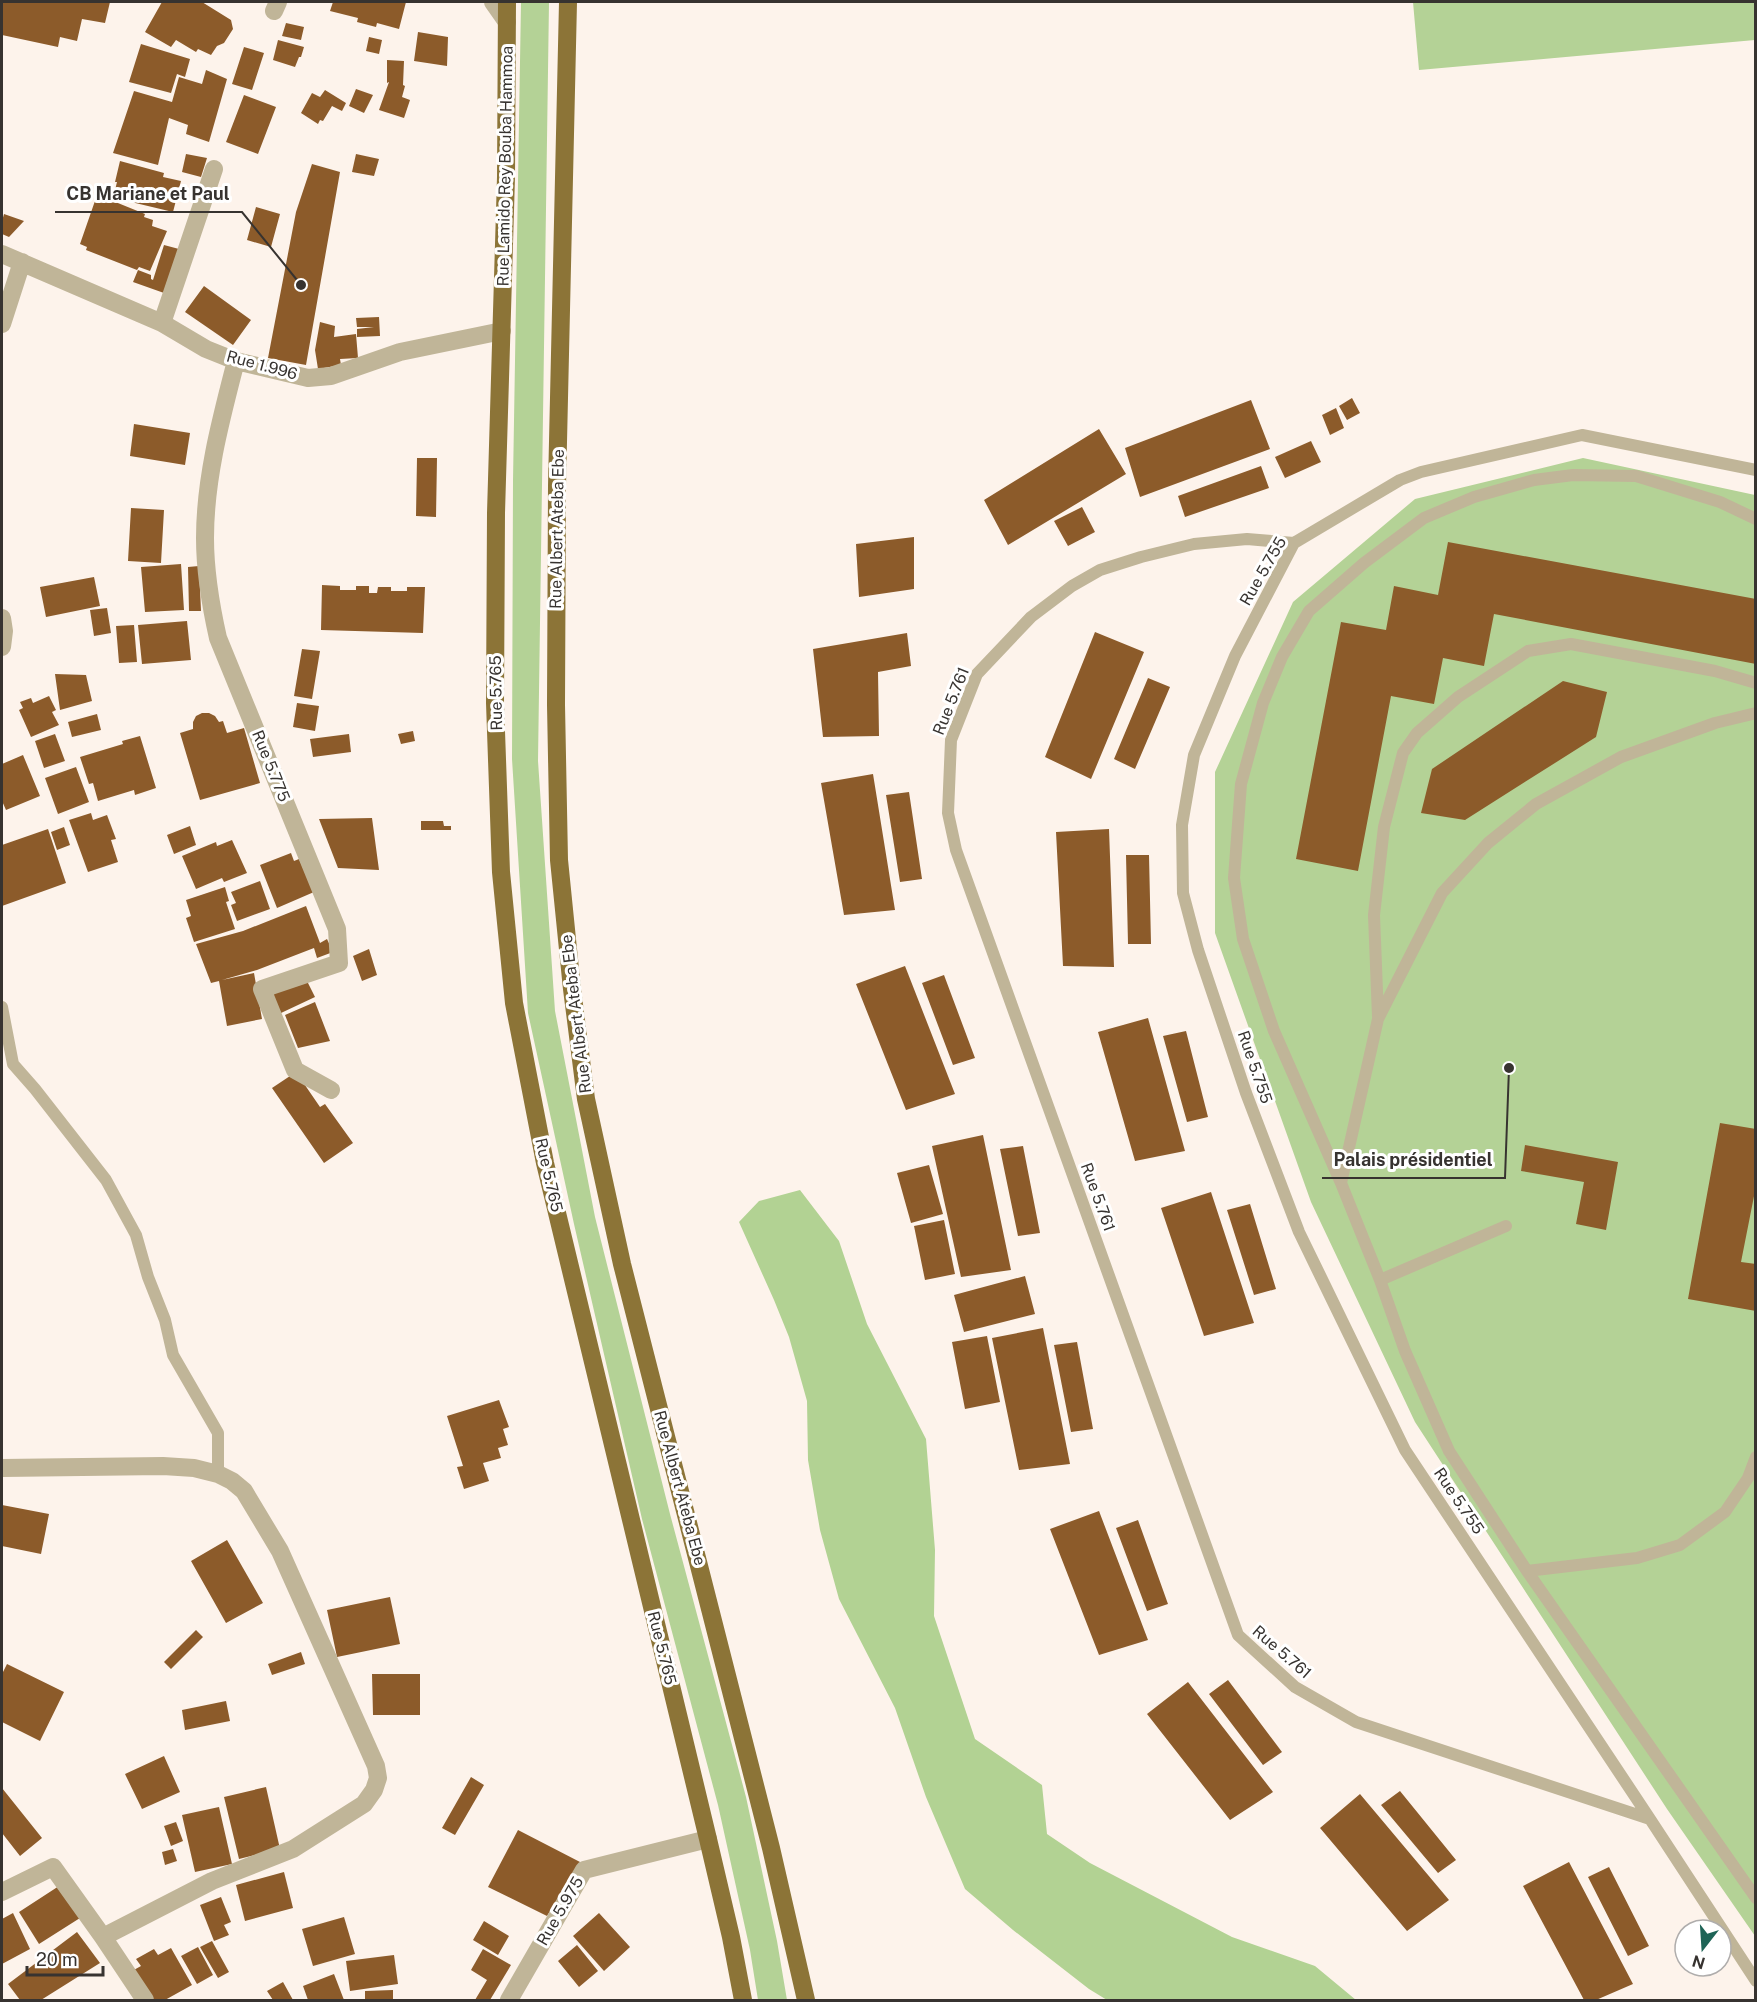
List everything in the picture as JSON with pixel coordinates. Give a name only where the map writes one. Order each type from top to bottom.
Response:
[{"type":"highway","name":"Rue Lamido Rey Bouba Hammoa","points":[[502,332],[507,2]]},
{"type":"highway","name":"Rue Albert Ateba Ebe","points":[[568,2],[557,486],[556,705],[559,860],[572,989],[586,1099],[622,1264],[737,1712],[806,2001]]},
{"type":"highway","name":"Rue 5.765","points":[[502,332],[496,513],[495,703],[501,872],[514,1004],[546,1162],[708,1839],[743,2001]]},
{"type":"street","points":[[493,2],[507,22]]},
{"type":"street","points":[[162,323],[214,169]]},
{"type":"street","name":"Rue 1.996","points":[[2,254],[162,323],[206,349],[236,361],[308,378],[331,376],[400,352],[502,332]]},
{"type":"street","points":[[2,324],[22,262]]},
{"type":"street","name":"Rue 5.775","points":[[236,361],[216,438],[206,518],[205,540],[213,615],[218,638],[337,929],[339,963],[262,989],[295,1070],[331,1090]]},
{"type":"street","points":[[2,618],[2,647]]},
{"type":"street","points":[[2,1468],[164,1466],[194,1468],[218,1474],[244,1491],[280,1551],[376,1766],[378,1778],[374,1790],[364,1804],[293,1849],[212,1881],[103,1937]]},
{"type":"street","name":"Rue 5.975","points":[[509,2001],[584,1870],[708,1839]]},
{"type":"street","points":[[2,1892],[53,1867],[145,2001]]},
{"type":"lane","name":"Rue 5.755","points":[[1755,470],[1582,435],[1421,472],[1400,480],[1294,543],[1235,656],[1194,754],[1182,825],[1183,893],[1198,950],[1246,1093],[1299,1232],[1405,1449],[1755,1981]]},
{"type":"lane","points":[[1755,519],[1720,502],[1636,476],[1573,474],[1534,480],[1474,497],[1424,518],[1364,563],[1309,611],[1282,657],[1263,703],[1241,784],[1234,878],[1243,939],[1271,1021],[1341,1183],[1380,1280],[1405,1351],[1449,1451],[1527,1571],[1755,1898]]},
{"type":"lane","name":"Rue 5.761","points":[[1294,543],[1247,539],[1204,543],[1141,557],[1100,570],[1072,586],[1031,617],[977,674],[951,740],[948,813],[956,850],[1238,1635],[1295,1688],[1356,1722],[1650,1819]]},
{"type":"lane","points":[[1378,1019],[1374,915],[1384,827],[1403,753],[1417,734],[1458,696],[1528,651],[1571,644],[1715,671],[1755,682]]},
{"type":"lane","points":[[1341,1183],[1378,1019],[1442,893],[1488,843],[1536,804],[1621,757],[1715,723],[1755,713]]},
{"type":"lane","points":[[2,1007],[13,1064],[106,1180],[136,1234],[148,1277],[165,1320],[173,1355],[218,1433],[218,1474]]},
{"type":"lane","points":[[1380,1280],[1506,1226]]},
{"type":"lane","points":[[1527,1571],[1637,1558],[1680,1545],[1725,1512],[1748,1478],[1755,1457]]},
{"type":"green space","points":[[521,2],[549,2],[538,761],[555,1011],[595,1217],[670,1514],[746,1797],[777,1941],[787,2000],[758,2000],[750,1950],[718,1805],[642,1519],[528,1013],[512,759],[513,481]]},
{"type":"green space","points":[[1413,2],[1755,2],[1755,40],[1419,70]]},
{"type":"green space","points":[[1583,458],[1755,495],[1755,1936],[1667,1809],[1415,1422],[1311,1202],[1215,933],[1215,772],[1293,602],[1415,499]]},
{"type":"green space","points":[[800,1190],[839,1241],[867,1324],[926,1439],[935,1550],[934,1616],[975,1739],[1042,1785],[1047,1834],[1090,1863],[1232,1937],[1315,1966],[1356,2000],[1107,2000],[1089,1989],[1013,1930],[965,1889],[926,1797],[895,1708],[839,1599],[820,1530],[808,1460],[807,1401],[789,1337],[739,1222],[759,1201]]},
{"type":"building","points":[[2,2],[110,2],[105,23],[82,19],[77,41],[60,37],[58,47],[2,35]]},
{"type":"building","points":[[162,2],[202,2],[231,20],[233,29],[224,43],[217,46],[211,55],[198,49],[196,52],[176,40],[171,47],[145,32]]},
{"type":"building","points":[[333,2],[406,2],[399,29],[377,23],[376,27],[357,22],[358,18],[330,11]]},
{"type":"building","points":[[286,23],[304,27],[301,40],[282,36]]},
{"type":"building","points":[[418,32],[448,37],[447,66],[414,61]]},
{"type":"building","points":[[369,37],[382,40],[379,54],[366,51]]},
{"type":"building","points":[[278,40],[304,47],[295,67],[273,60]]},
{"type":"building","points":[[141,44],[190,59],[185,77],[177,74],[171,93],[129,82]]},
{"type":"building","points":[[244,47],[264,53],[252,90],[232,84]]},
{"type":"building","points":[[387,60],[404,61],[403,85],[405,86],[402,97],[410,100],[404,118],[379,110],[389,82],[387,83]]},
{"type":"building","points":[[206,70],[227,79],[209,142],[186,134],[188,125],[169,118],[158,165],[113,153],[134,91],[172,102],[179,77],[202,84]]},
{"type":"building","points":[[356,89],[373,95],[364,113],[349,106]]},
{"type":"building","points":[[325,90],[346,103],[342,111],[332,106],[323,121],[320,120],[318,124],[301,113],[312,93],[320,97]]},
{"type":"building","points":[[244,95],[276,107],[258,154],[226,142]]},
{"type":"building","points":[[186,154],[207,158],[201,177],[182,172]]},
{"type":"building","points":[[356,154],[379,159],[374,176],[352,172]]},
{"type":"building","points":[[120,161],[164,173],[163,177],[181,181],[173,212],[127,201],[128,197],[114,194]]},
{"type":"building","points":[[312,164],[340,172],[306,365],[268,358],[296,212]]},
{"type":"building","points":[[96,198],[107,202],[108,199],[145,214],[144,217],[153,220],[152,226],[167,231],[150,271],[139,267],[137,270],[86,250],[87,247],[80,244]]},
{"type":"building","points":[[256,207],[280,214],[271,247],[247,240]]},
{"type":"building","points":[[4,214],[24,221],[9,237],[2,234]]},
{"type":"building","points":[[164,245],[179,249],[164,293],[133,282],[138,270],[151,275],[153,280]]},
{"type":"building","points":[[204,286],[251,320],[233,345],[185,312]]},
{"type":"building","points":[[379,317],[380,336],[357,337],[357,329],[374,327],[357,327],[356,318]]},
{"type":"building","points":[[320,322],[335,326],[334,337],[356,334],[358,358],[340,359],[341,365],[318,369],[315,350]]},
{"type":"building","points":[[1352,398],[1360,413],[1347,420],[1339,406]]},
{"type":"building","points":[[1251,400],[1270,449],[1140,497],[1125,448]]},
{"type":"building","points":[[1336,408],[1344,428],[1330,435],[1322,415]]},
{"type":"building","points":[[134,424],[190,433],[185,465],[130,456]]},
{"type":"building","points":[[1099,429],[1126,474],[1008,545],[984,500]]},
{"type":"building","points":[[1311,441],[1321,462],[1285,478],[1275,457]]},
{"type":"building","points":[[417,458],[437,458],[436,517],[416,516]]},
{"type":"building","points":[[1261,466],[1269,488],[1185,517],[1178,496]]},
{"type":"building","points":[[1082,507],[1095,532],[1068,546],[1054,521]]},
{"type":"building","points":[[131,508],[164,510],[161,563],[128,561]]},
{"type":"building","points":[[914,537],[914,589],[859,597],[856,544]]},
{"type":"building","points":[[1448,542],[1756,599],[1756,664],[1494,614],[1484,666],[1443,658],[1434,704],[1391,696],[1358,871],[1296,859],[1341,622],[1386,630],[1394,586],[1438,595]]},
{"type":"building","points":[[181,564],[184,610],[145,612],[141,567]]},
{"type":"building","points":[[199,566],[201,611],[189,611],[188,567]]},
{"type":"building","points":[[94,577],[100,606],[46,617],[40,587]]},
{"type":"building","points":[[322,585],[340,586],[340,590],[356,590],[356,586],[369,586],[369,593],[377,593],[378,587],[391,587],[391,591],[407,591],[407,587],[425,587],[423,633],[321,630]]},
{"type":"building","points":[[107,608],[111,633],[94,636],[90,610]]},
{"type":"building","points":[[187,621],[191,660],[142,664],[138,625]]},
{"type":"building","points":[[134,625],[137,662],[119,663],[116,626]]},
{"type":"building","points":[[1095,632],[1144,652],[1091,779],[1045,757]]},
{"type":"building","points":[[907,633],[911,666],[878,672],[879,736],[823,737],[813,649]]},
{"type":"building","points":[[302,649],[320,651],[312,699],[294,696]]},
{"type":"building","points":[[55,674],[86,675],[92,701],[60,710]]},
{"type":"building","points":[[1148,678],[1170,687],[1135,769],[1114,759]]},
{"type":"building","points":[[1563,681],[1607,692],[1596,737],[1465,820],[1421,813],[1432,769]]},
{"type":"building","points":[[49,696],[56,710],[52,712],[59,725],[31,737],[19,710],[23,708],[20,702],[31,698],[33,703]]},
{"type":"building","points":[[297,703],[319,706],[315,731],[293,727]]},
{"type":"building","points":[[209,713],[219,722],[223,721],[227,733],[244,728],[260,783],[200,800],[180,733],[193,729],[196,716]]},
{"type":"building","points":[[97,714],[101,730],[72,737],[68,722]]},
{"type":"building","points":[[413,731],[415,741],[401,744],[398,734]]},
{"type":"building","points":[[55,734],[65,761],[44,768],[35,741]]},
{"type":"building","points":[[349,734],[351,752],[313,757],[310,739]]},
{"type":"building","points":[[140,736],[156,788],[135,795],[134,790],[98,801],[93,783],[89,784],[80,757],[123,744],[122,741]]},
{"type":"building","points":[[23,755],[40,796],[6,810],[2,801],[2,764]]},
{"type":"building","points":[[76,767],[89,802],[58,814],[45,778]]},
{"type":"building","points":[[873,774],[895,910],[844,915],[821,783]]},
{"type":"building","points":[[909,792],[922,879],[900,882],[886,795]]},
{"type":"building","points":[[91,813],[93,820],[107,815],[116,839],[111,840],[118,862],[88,872],[69,820]]},
{"type":"building","points":[[372,818],[379,870],[338,868],[319,819]]},
{"type":"building","points":[[421,821],[443,821],[444,826],[451,826],[451,830],[421,830]]},
{"type":"building","points":[[190,826],[196,845],[174,854],[167,835]]},
{"type":"building","points":[[64,827],[70,845],[57,850],[51,832]]},
{"type":"building","points":[[48,829],[66,883],[2,906],[2,845]]},
{"type":"building","points":[[1109,829],[1114,967],[1063,966],[1056,832]]},
{"type":"building","points":[[232,840],[247,873],[224,882],[222,878],[196,889],[182,856],[216,842],[217,846]]},
{"type":"building","points":[[291,853],[294,861],[299,859],[314,892],[277,908],[260,865]]},
{"type":"building","points":[[1126,855],[1149,855],[1151,944],[1128,944]]},
{"type":"building","points":[[260,881],[270,909],[237,921],[231,905],[236,903],[231,892]]},
{"type":"building","points":[[225,887],[229,901],[226,902],[235,929],[194,942],[186,918],[191,916],[186,900]]},
{"type":"building","points":[[306,906],[320,943],[327,939],[333,952],[317,958],[314,948],[257,970],[222,980],[254,973],[262,1019],[227,1026],[219,981],[211,983],[196,944],[243,931]]},
{"type":"building","points":[[369,949],[377,975],[362,981],[353,956]]},
{"type":"building","points":[[905,966],[955,1094],[906,1110],[856,984]]},
{"type":"building","points":[[944,975],[975,1058],[953,1065],[922,983]]},
{"type":"building","points":[[305,977],[315,997],[281,1013],[271,993]]},
{"type":"building","points":[[315,1002],[330,1041],[298,1048],[285,1015]]},
{"type":"building","points":[[1148,1018],[1185,1151],[1135,1161],[1098,1032]]},
{"type":"building","points":[[1186,1031],[1208,1117],[1187,1122],[1163,1036]]},
{"type":"building","points":[[296,1072],[320,1107],[325,1104],[353,1143],[324,1163],[272,1088]]},
{"type":"building","points":[[1720,1123],[1756,1129],[1756,1186],[1741,1262],[1756,1264],[1756,1311],[1688,1299]]},
{"type":"building","points":[[983,1135],[1011,1270],[961,1277],[932,1146]]},
{"type":"building","points":[[1525,1145],[1618,1162],[1606,1230],[1576,1224],[1584,1182],[1521,1171]]},
{"type":"building","points":[[1023,1146],[1040,1233],[1018,1236],[1000,1149]]},
{"type":"building","points":[[929,1165],[943,1214],[911,1223],[897,1173]]},
{"type":"building","points":[[1211,1192],[1254,1323],[1204,1336],[1161,1208]]},
{"type":"building","points":[[1250,1204],[1276,1289],[1254,1295],[1227,1210]]},
{"type":"building","points":[[944,1220],[955,1274],[925,1280],[914,1226]]},
{"type":"building","points":[[1025,1276],[1035,1314],[964,1332],[954,1295]]},
{"type":"building","points":[[1043,1328],[1070,1464],[1019,1470],[992,1338]]},
{"type":"building","points":[[987,1336],[1000,1402],[965,1409],[952,1342]]},
{"type":"building","points":[[1077,1342],[1093,1429],[1071,1432],[1054,1345]]},
{"type":"building","points":[[499,1400],[509,1427],[503,1429],[508,1445],[498,1448],[501,1458],[483,1463],[489,1481],[464,1489],[457,1467],[463,1466],[447,1416]]},
{"type":"building","points":[[2,1505],[49,1514],[41,1554],[2,1546]]},
{"type":"building","points":[[1099,1511],[1148,1640],[1099,1655],[1050,1529]]},
{"type":"building","points":[[1138,1520],[1168,1604],[1147,1611],[1116,1528]]},
{"type":"building","points":[[227,1540],[263,1603],[226,1623],[191,1561]]},
{"type":"building","points":[[390,1597],[400,1644],[337,1657],[327,1610]]},
{"type":"building","points":[[196,1630],[203,1637],[171,1669],[164,1662]]},
{"type":"building","points":[[301,1652],[305,1664],[272,1675],[268,1664]]},
{"type":"building","points":[[7,1664],[64,1692],[40,1741],[2,1722],[2,1674]]},
{"type":"building","points":[[372,1674],[420,1674],[420,1715],[373,1715]]},
{"type":"building","points":[[1228,1680],[1282,1752],[1263,1765],[1209,1694]]},
{"type":"building","points":[[1188,1682],[1273,1792],[1230,1820],[1147,1714]]},
{"type":"building","points":[[226,1701],[230,1721],[185,1730],[182,1710]]},
{"type":"building","points":[[164,1756],[180,1792],[142,1809],[125,1774]]},
{"type":"building","points":[[471,1777],[484,1785],[455,1835],[442,1828]]},
{"type":"building","points":[[266,1787],[280,1849],[239,1859],[224,1797]]},
{"type":"building","points":[[2,1788],[42,1838],[20,1856],[2,1833]]},
{"type":"building","points":[[1400,1791],[1456,1860],[1438,1873],[1381,1805]]},
{"type":"building","points":[[1360,1794],[1449,1900],[1407,1931],[1320,1828]]},
{"type":"building","points":[[219,1807],[232,1864],[195,1872],[182,1815]]},
{"type":"building","points":[[176,1822],[183,1841],[171,1846],[164,1826]]},
{"type":"building","points":[[518,1830],[580,1862],[547,1916],[488,1887]]},
{"type":"building","points":[[173,1849],[177,1861],[165,1865],[162,1852]]},
{"type":"building","points":[[1569,1862],[1633,1984],[1596,2000],[1584,2000],[1523,1886]]},
{"type":"building","points":[[1609,1867],[1649,1946],[1628,1956],[1588,1877]]},
{"type":"building","points":[[284,1872],[293,1908],[245,1921],[236,1885]]},
{"type":"building","points":[[59,1886],[80,1918],[39,1944],[19,1912]]},
{"type":"building","points":[[221,1897],[231,1922],[224,1925],[229,1935],[214,1941],[200,1905]]},
{"type":"building","points":[[13,1913],[30,1949],[2,1964],[2,1919]]},
{"type":"building","points":[[599,1913],[630,1947],[604,1971],[573,1936]]},
{"type":"building","points":[[344,1917],[355,1954],[313,1966],[302,1929]]},
{"type":"building","points":[[484,1921],[509,1936],[498,1955],[473,1940]]},
{"type":"building","points":[[77,1932],[100,1963],[41,2000],[20,2000],[8,1984]]},
{"type":"building","points":[[212,1941],[229,1972],[218,1978],[200,1947]]},
{"type":"building","points":[[577,1945],[598,1971],[579,1987],[558,1961]]},
{"type":"building","points":[[198,1947],[213,1975],[197,1984],[181,1956]]},
{"type":"building","points":[[171,1948],[192,1985],[165,2000],[150,2000],[132,1971],[141,1966],[136,1959],[154,1949],[158,1955]]},
{"type":"building","points":[[483,1949],[511,1965],[490,2000],[475,2000],[487,1980],[471,1970]]},
{"type":"building","points":[[394,1955],[398,1984],[350,1991],[346,1961]]},
{"type":"building","points":[[334,1974],[344,2000],[308,2000],[303,1986]]},
{"type":"building","points":[[283,1982],[293,2000],[273,2000],[267,1991]]},
{"type":"building","points":[[393,1990],[393,2000],[365,2000],[365,1991]]},
{"type":"place","name":"CB Mariane et Paul","points":[[301,285]]},
{"type":"place","name":"Palais présidentiel","points":[[1509,1068]]}]
